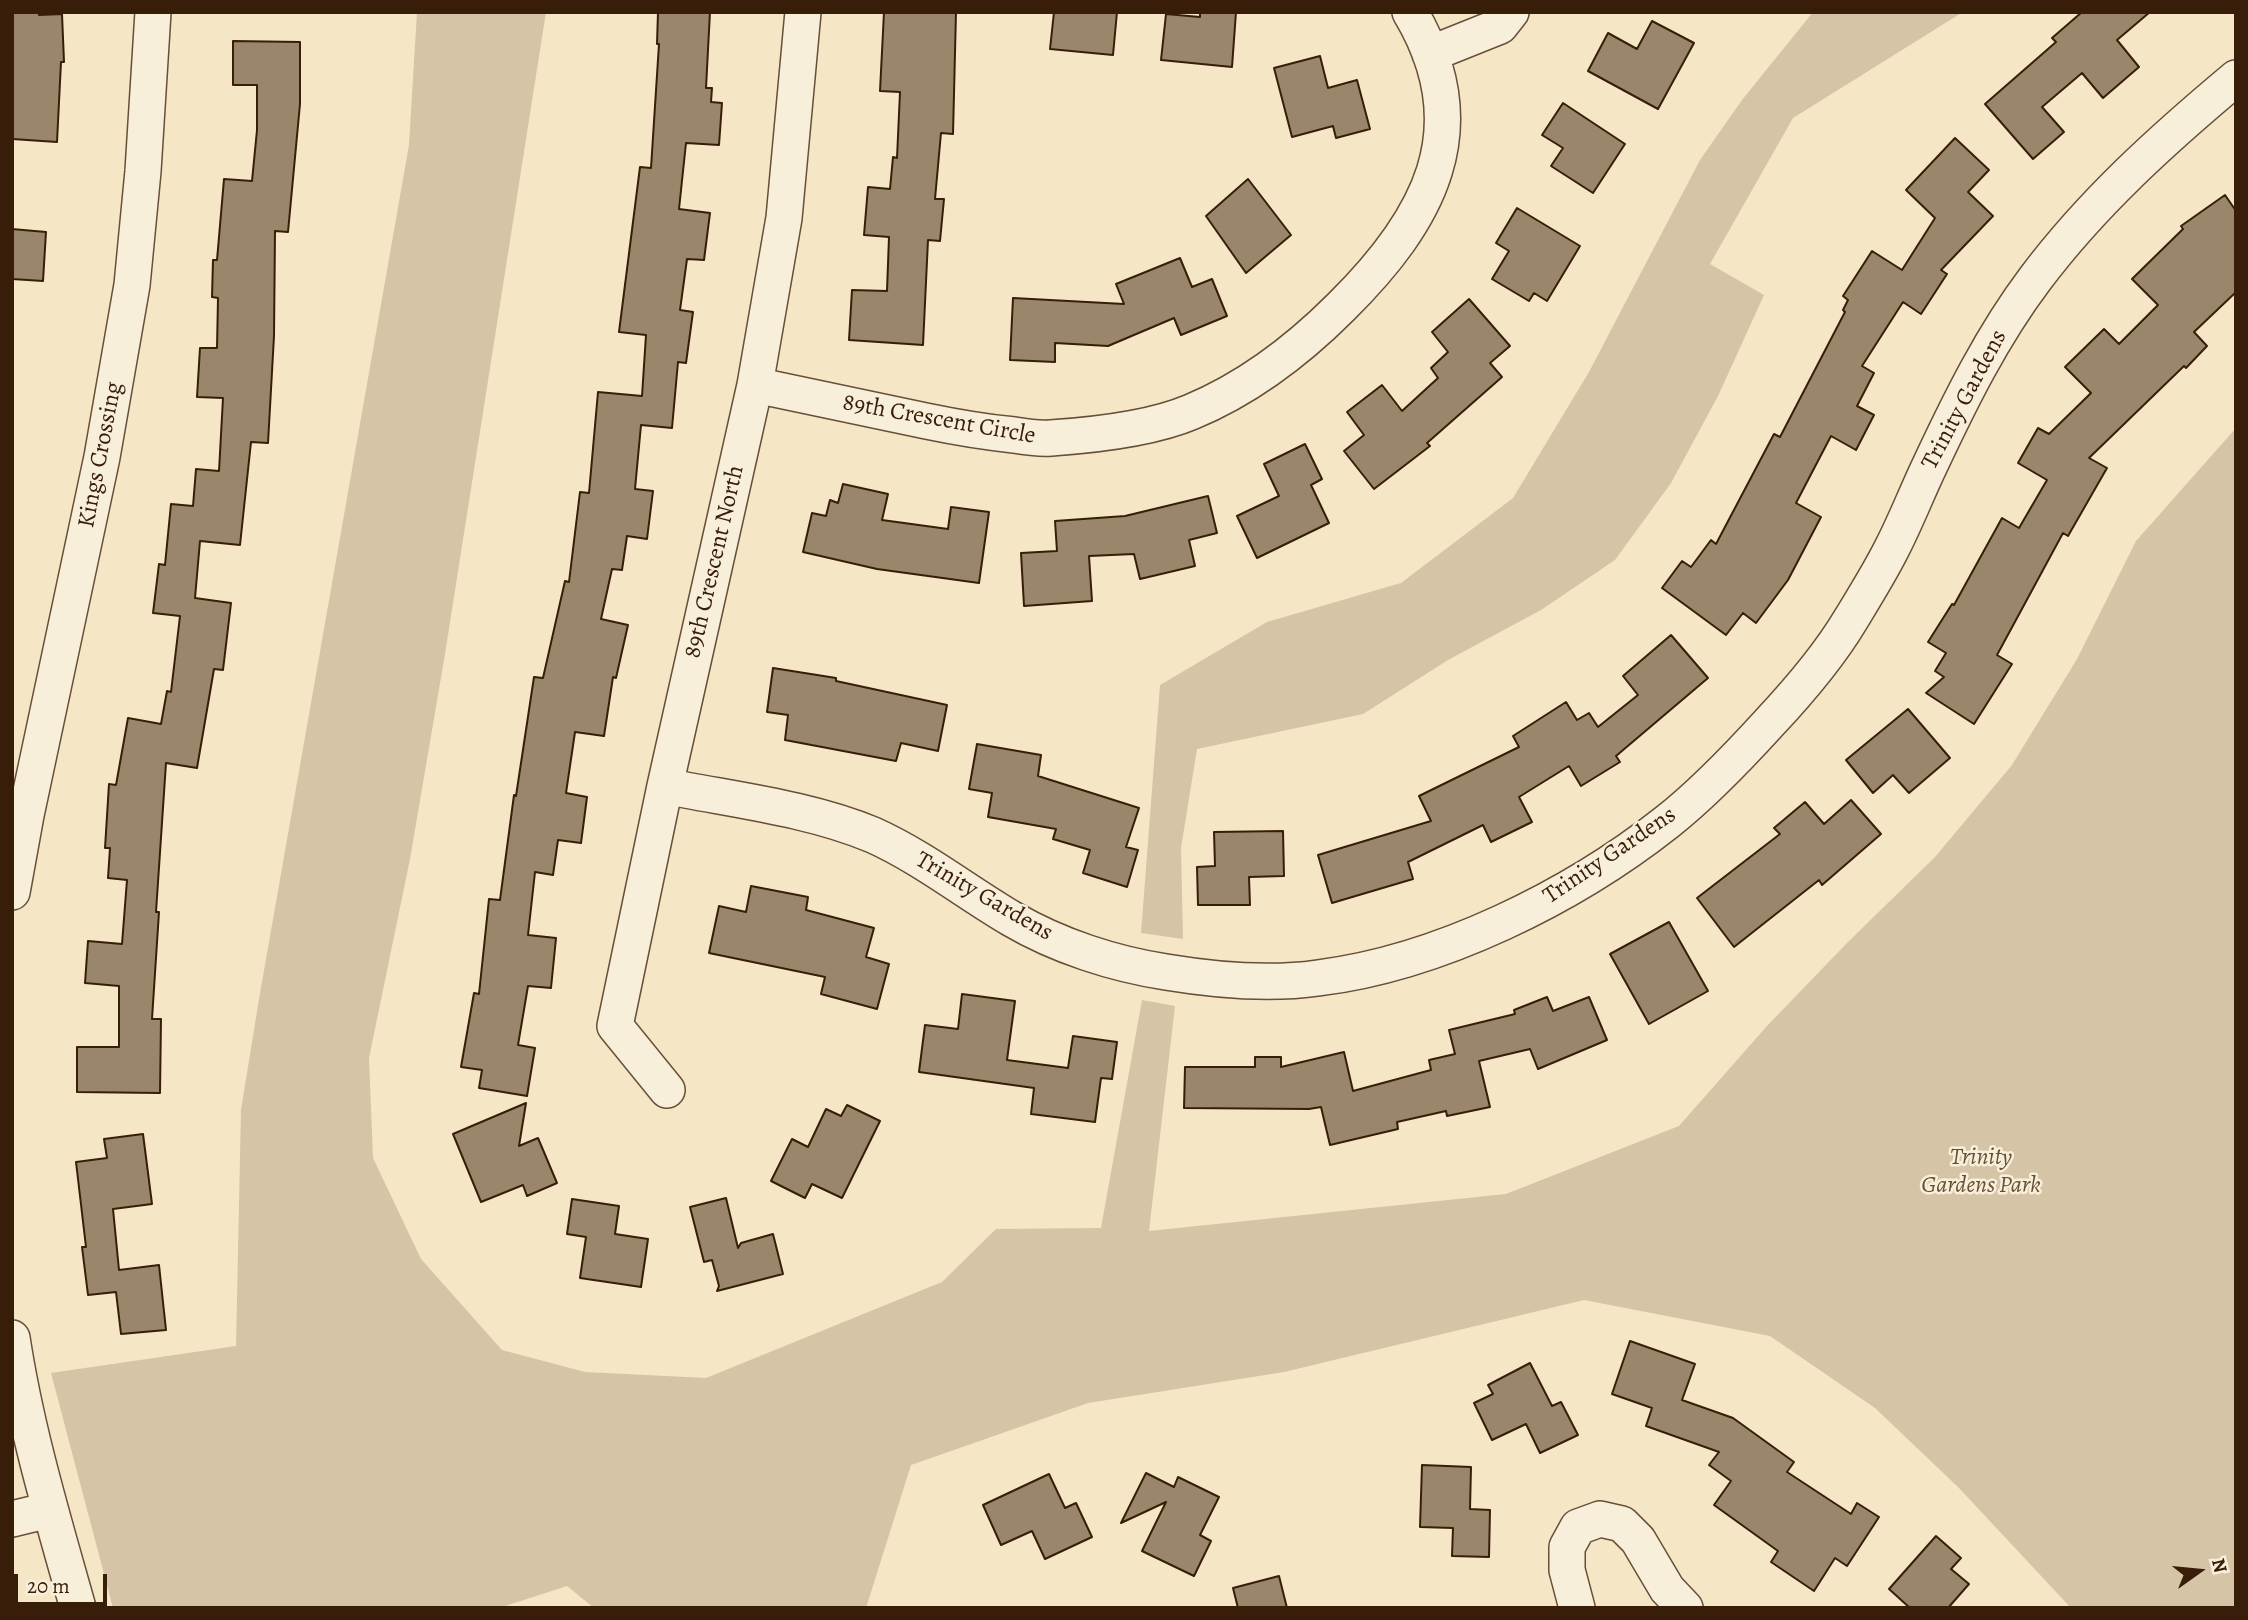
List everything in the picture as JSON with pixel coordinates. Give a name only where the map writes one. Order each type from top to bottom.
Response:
[{"type":"street","name":"Kings Crossing","points":[[12,892],[102,457],[132,285],[144,158],[153,12]]},
{"type":"street","name":"89th Crescent North","points":[[667,1090],[615,1026],[665,786],[755,386],[784,218],[803,12]]},
{"type":"street","name":"89th Crescent Circle","points":[[755,386],[976,431],[1047,439],[1118,432],[1189,413],[1253,382],[1311,337],[1370,278],[1406,232],[1422,206],[1436,172],[1442,142],[1440,93],[1430,54],[1410,12]]},
{"type":"street","points":[[1430,54],[1500,26],[1511,12]]},
{"type":"street","name":"Trinity Gardens","points":[[665,786],[818,816],[873,835],[914,857],[1019,923],[1110,959],[1162,971],[1256,980],[1314,979],[1372,968],[1436,949],[1515,917],[1592,873],[1668,822],[1734,761],[1793,697],[1847,625],[1893,547],[1976,370],[2033,281],[2101,200],[2176,128],[2236,78]]},
{"type":"street","points":[[12,1338],[49,1510],[78,1608]]},
{"type":"street","points":[[12,1519],[49,1510]]},
{"type":"street","points":[[1577,1608],[1567,1570],[1567,1547],[1578,1527],[1600,1519],[1622,1524],[1638,1540],[1667,1589],[1685,1608]]},
{"type":"green space","name":"Trinity Gardens Park","points":[[417,12],[546,12],[445,654],[410,859],[369,1058],[373,1158],[421,1259],[502,1350],[585,1372],[706,1378],[942,1282],[996,1229],[1101,1228],[1142,1000],[1175,1006],[1149,1231],[1506,1194],[1679,1126],[1766,1027],[1935,857],[2012,765],[2077,659],[2136,541],[2236,428],[2236,1608],[2071,1608],[1959,1488],[1875,1408],[1770,1336],[1584,1300],[1284,1372],[1088,1403],[911,1465],[866,1608],[594,1608],[567,1586],[499,1608],[113,1608],[51,1373],[236,1346],[241,1110],[409,145]]},
{"type":"green space","points":[[1813,12],[1963,12],[1793,118],[1710,264],[1764,295],[1718,396],[1671,483],[1615,560],[1541,610],[1448,660],[1363,714],[1197,749],[1181,848],[1183,939],[1141,933],[1160,685],[1267,622],[1401,583],[1513,498],[1589,372],[1700,160],[1742,100]]},
{"type":"building","points":[[12,12],[62,14],[64,62],[61,62],[57,142],[12,139]]},
{"type":"building","points":[[658,12],[710,12],[706,88],[712,88],[711,102],[722,103],[719,145],[686,143],[679,209],[710,213],[704,260],[687,259],[680,310],[693,312],[686,363],[678,362],[672,428],[641,425],[635,489],[653,491],[647,539],[627,536],[622,570],[612,569],[601,619],[628,625],[616,678],[613,677],[604,736],[575,732],[566,793],[587,797],[581,843],[558,840],[553,875],[535,872],[528,935],[556,938],[551,988],[528,986],[518,1045],[535,1048],[527,1096],[479,1088],[482,1070],[461,1067],[474,993],[479,994],[489,899],[500,900],[534,677],[543,678],[565,581],[569,582],[580,492],[589,493],[598,392],[642,396],[646,335],[619,332],[640,167],[651,168],[659,44]]},
{"type":"building","points":[[884,12],[956,12],[953,134],[941,133],[935,199],[944,199],[940,241],[928,240],[923,345],[849,340],[852,290],[887,291],[889,237],[864,235],[868,187],[890,189],[893,157],[897,158],[900,92],[880,91]]},
{"type":"building","points":[[1054,12],[1117,12],[1113,55],[1050,49]]},
{"type":"building","points":[[1200,12],[1236,12],[1232,67],[1161,60],[1166,14],[1200,17]]},
{"type":"building","points":[[2082,12],[2150,12],[2117,40],[2139,67],[2103,98],[2082,73],[2042,107],[2064,132],[2033,159],[1985,104],[2056,42],[2052,38]]},
{"type":"building","points":[[1652,21],[1694,43],[1658,109],[1588,71],[1608,33],[1637,49]]},
{"type":"building","points":[[233,41],[300,42],[300,104],[288,232],[275,231],[274,336],[268,443],[251,442],[240,545],[200,541],[195,598],[231,603],[223,670],[214,669],[197,768],[166,763],[152,1019],[161,1019],[160,1093],[77,1092],[77,1047],[119,1047],[119,986],[85,983],[88,941],[122,944],[127,880],[108,878],[110,848],[105,848],[109,784],[116,785],[128,718],[161,724],[167,691],[171,692],[180,616],[153,613],[159,564],[165,565],[171,504],[193,506],[196,469],[219,471],[223,398],[197,397],[200,348],[217,348],[218,298],[212,297],[213,260],[217,260],[224,179],[252,181],[257,130],[257,85],[233,85]]},
{"type":"building","points":[[1320,56],[1328,88],[1357,80],[1370,129],[1336,138],[1333,126],[1292,137],[1274,68]]},
{"type":"building","points":[[1563,103],[1625,144],[1593,193],[1551,166],[1563,148],[1542,135]]},
{"type":"building","points":[[1955,138],[1989,170],[1968,192],[1993,216],[1941,270],[1947,274],[1921,314],[1903,302],[1862,366],[1874,373],[1857,406],[1874,415],[1856,450],[1831,436],[1796,503],[1821,517],[1788,580],[1756,623],[1743,613],[1726,635],[1662,588],[1682,561],[1691,567],[1711,540],[1716,544],[1774,434],[1780,437],[1845,312],[1843,310],[1848,300],[1843,296],[1872,251],[1902,270],[1935,218],[1906,190]]},
{"type":"building","points":[[1248,179],[1291,235],[1246,273],[1206,216]]},
{"type":"building","points":[[2225,195],[2236,211],[2236,292],[2194,332],[2207,346],[2089,458],[2107,468],[2068,536],[2063,533],[1997,655],[2012,664],[1974,724],[1926,693],[1944,677],[1935,671],[1946,653],[1928,642],[1952,604],[1954,605],[2002,518],[2019,528],[2047,480],[2018,463],[2038,428],[2049,434],[2091,393],[2065,367],[2104,329],[2119,344],[2158,305],[2132,279],[2183,229],[2181,226]]},
{"type":"building","points":[[1517,208],[1580,246],[1547,301],[1534,293],[1529,301],[1492,279],[1509,251],[1496,243]]},
{"type":"building","points":[[12,229],[46,232],[43,281],[12,279]]},
{"type":"building","points":[[1180,258],[1192,287],[1212,279],[1227,316],[1181,335],[1174,318],[1108,346],[1055,343],[1055,362],[1010,360],[1013,298],[1124,304],[1116,284]]},
{"type":"building","points":[[1469,299],[1510,346],[1490,363],[1502,377],[1427,443],[1430,446],[1374,489],[1344,451],[1364,435],[1347,412],[1382,385],[1402,411],[1438,378],[1431,368],[1448,352],[1432,332]]},
{"type":"building","points":[[1305,444],[1322,479],[1311,485],[1329,523],[1257,558],[1237,516],[1279,496],[1264,464]]},
{"type":"building","points":[[843,484],[888,494],[882,520],[948,529],[951,507],[989,512],[979,583],[877,569],[803,552],[812,513],[826,516],[830,500],[838,503]]},
{"type":"building","points":[[1208,496],[1217,533],[1189,540],[1195,566],[1140,579],[1134,554],[1089,556],[1092,601],[1024,606],[1021,553],[1057,551],[1055,521],[1125,516]]},
{"type":"building","points":[[1671,635],[1708,678],[1616,756],[1620,762],[1581,786],[1569,766],[1519,797],[1532,822],[1491,842],[1483,825],[1408,862],[1413,879],[1332,903],[1318,855],[1431,821],[1419,796],[1519,747],[1513,736],[1566,702],[1577,720],[1589,713],[1598,727],[1638,695],[1623,676]]},
{"type":"building","points":[[773,668],[836,678],[836,681],[947,705],[938,751],[901,743],[896,761],[785,740],[788,715],[767,712]]},
{"type":"building","points":[[1908,709],[1950,758],[1909,793],[1893,775],[1873,793],[1846,760]]},
{"type":"building","points":[[977,744],[1041,755],[1038,776],[1139,808],[1126,847],[1138,850],[1127,887],[1083,873],[1090,850],[1053,839],[1056,829],[988,817],[992,793],[969,789]]},
{"type":"building","points":[[1851,800],[1881,834],[1822,885],[1819,880],[1734,947],[1697,898],[1780,834],[1774,828],[1805,802],[1824,824]]},
{"type":"building","points":[[1283,831],[1284,876],[1249,877],[1250,905],[1198,905],[1197,867],[1215,866],[1214,832]]},
{"type":"building","points":[[751,886],[808,897],[806,910],[874,928],[866,957],[889,964],[877,1009],[821,994],[825,977],[709,953],[719,906],[746,912]]},
{"type":"building","points":[[1669,922],[1708,991],[1649,1024],[1610,954]]},
{"type":"building","points":[[962,994],[1015,1001],[1007,1060],[1068,1068],[1073,1036],[1117,1042],[1112,1079],[1101,1078],[1095,1122],[1031,1114],[1034,1088],[919,1072],[925,1025],[958,1029]]},
{"type":"building","points":[[1547,997],[1553,1011],[1589,997],[1607,1040],[1538,1069],[1530,1049],[1479,1061],[1490,1107],[1447,1116],[1446,1111],[1397,1122],[1398,1129],[1330,1145],[1321,1107],[1184,1108],[1185,1067],[1255,1067],[1255,1057],[1281,1057],[1281,1067],[1344,1052],[1353,1091],[1431,1070],[1429,1060],[1455,1054],[1449,1030],[1515,1014],[1514,1010]]},
{"type":"building","points":[[526,1103],[519,1146],[538,1138],[557,1183],[527,1196],[523,1185],[481,1202],[453,1134]]},
{"type":"building","points":[[847,1105],[880,1121],[842,1198],[812,1184],[805,1198],[771,1181],[792,1139],[808,1147],[826,1109],[841,1116]]},
{"type":"building","points":[[143,1134],[152,1204],[113,1209],[119,1270],[159,1265],[166,1330],[121,1334],[116,1292],[88,1295],[82,1247],[86,1247],[76,1162],[107,1158],[104,1139]]},
{"type":"building","points":[[726,1198],[738,1248],[741,1243],[773,1234],[783,1274],[717,1291],[719,1286],[712,1260],[704,1262],[690,1207]]},
{"type":"building","points":[[572,1199],[619,1206],[615,1234],[648,1239],[641,1287],[580,1278],[586,1237],[567,1234]]},
{"type":"building","points":[[1630,1341],[1695,1364],[1682,1400],[1733,1418],[1794,1462],[1787,1472],[1851,1514],[1857,1503],[1879,1517],[1847,1566],[1835,1558],[1814,1591],[1771,1562],[1778,1551],[1714,1505],[1731,1481],[1709,1465],[1719,1452],[1646,1426],[1652,1408],[1612,1394]]},
{"type":"building","points":[[1530,1363],[1552,1406],[1561,1402],[1578,1435],[1540,1453],[1526,1424],[1492,1440],[1474,1403],[1493,1394],[1488,1385]]},
{"type":"building","points":[[1422,1465],[1471,1467],[1470,1509],[1490,1510],[1489,1557],[1452,1556],[1453,1528],[1420,1527]]},
{"type":"building","points":[[1146,1473],[1174,1487],[1178,1477],[1219,1497],[1200,1535],[1211,1541],[1194,1576],[1142,1551],[1166,1502],[1121,1523]]},
{"type":"building","points":[[1049,1474],[1065,1508],[1076,1503],[1092,1537],[1045,1559],[1032,1531],[1001,1545],[983,1505]]},
{"type":"building","points":[[1936,1536],[1961,1558],[1951,1569],[1969,1584],[1948,1608],[1910,1608],[1889,1589]]},
{"type":"building","points":[[1279,1576],[1287,1608],[1238,1608],[1233,1588]]}]
